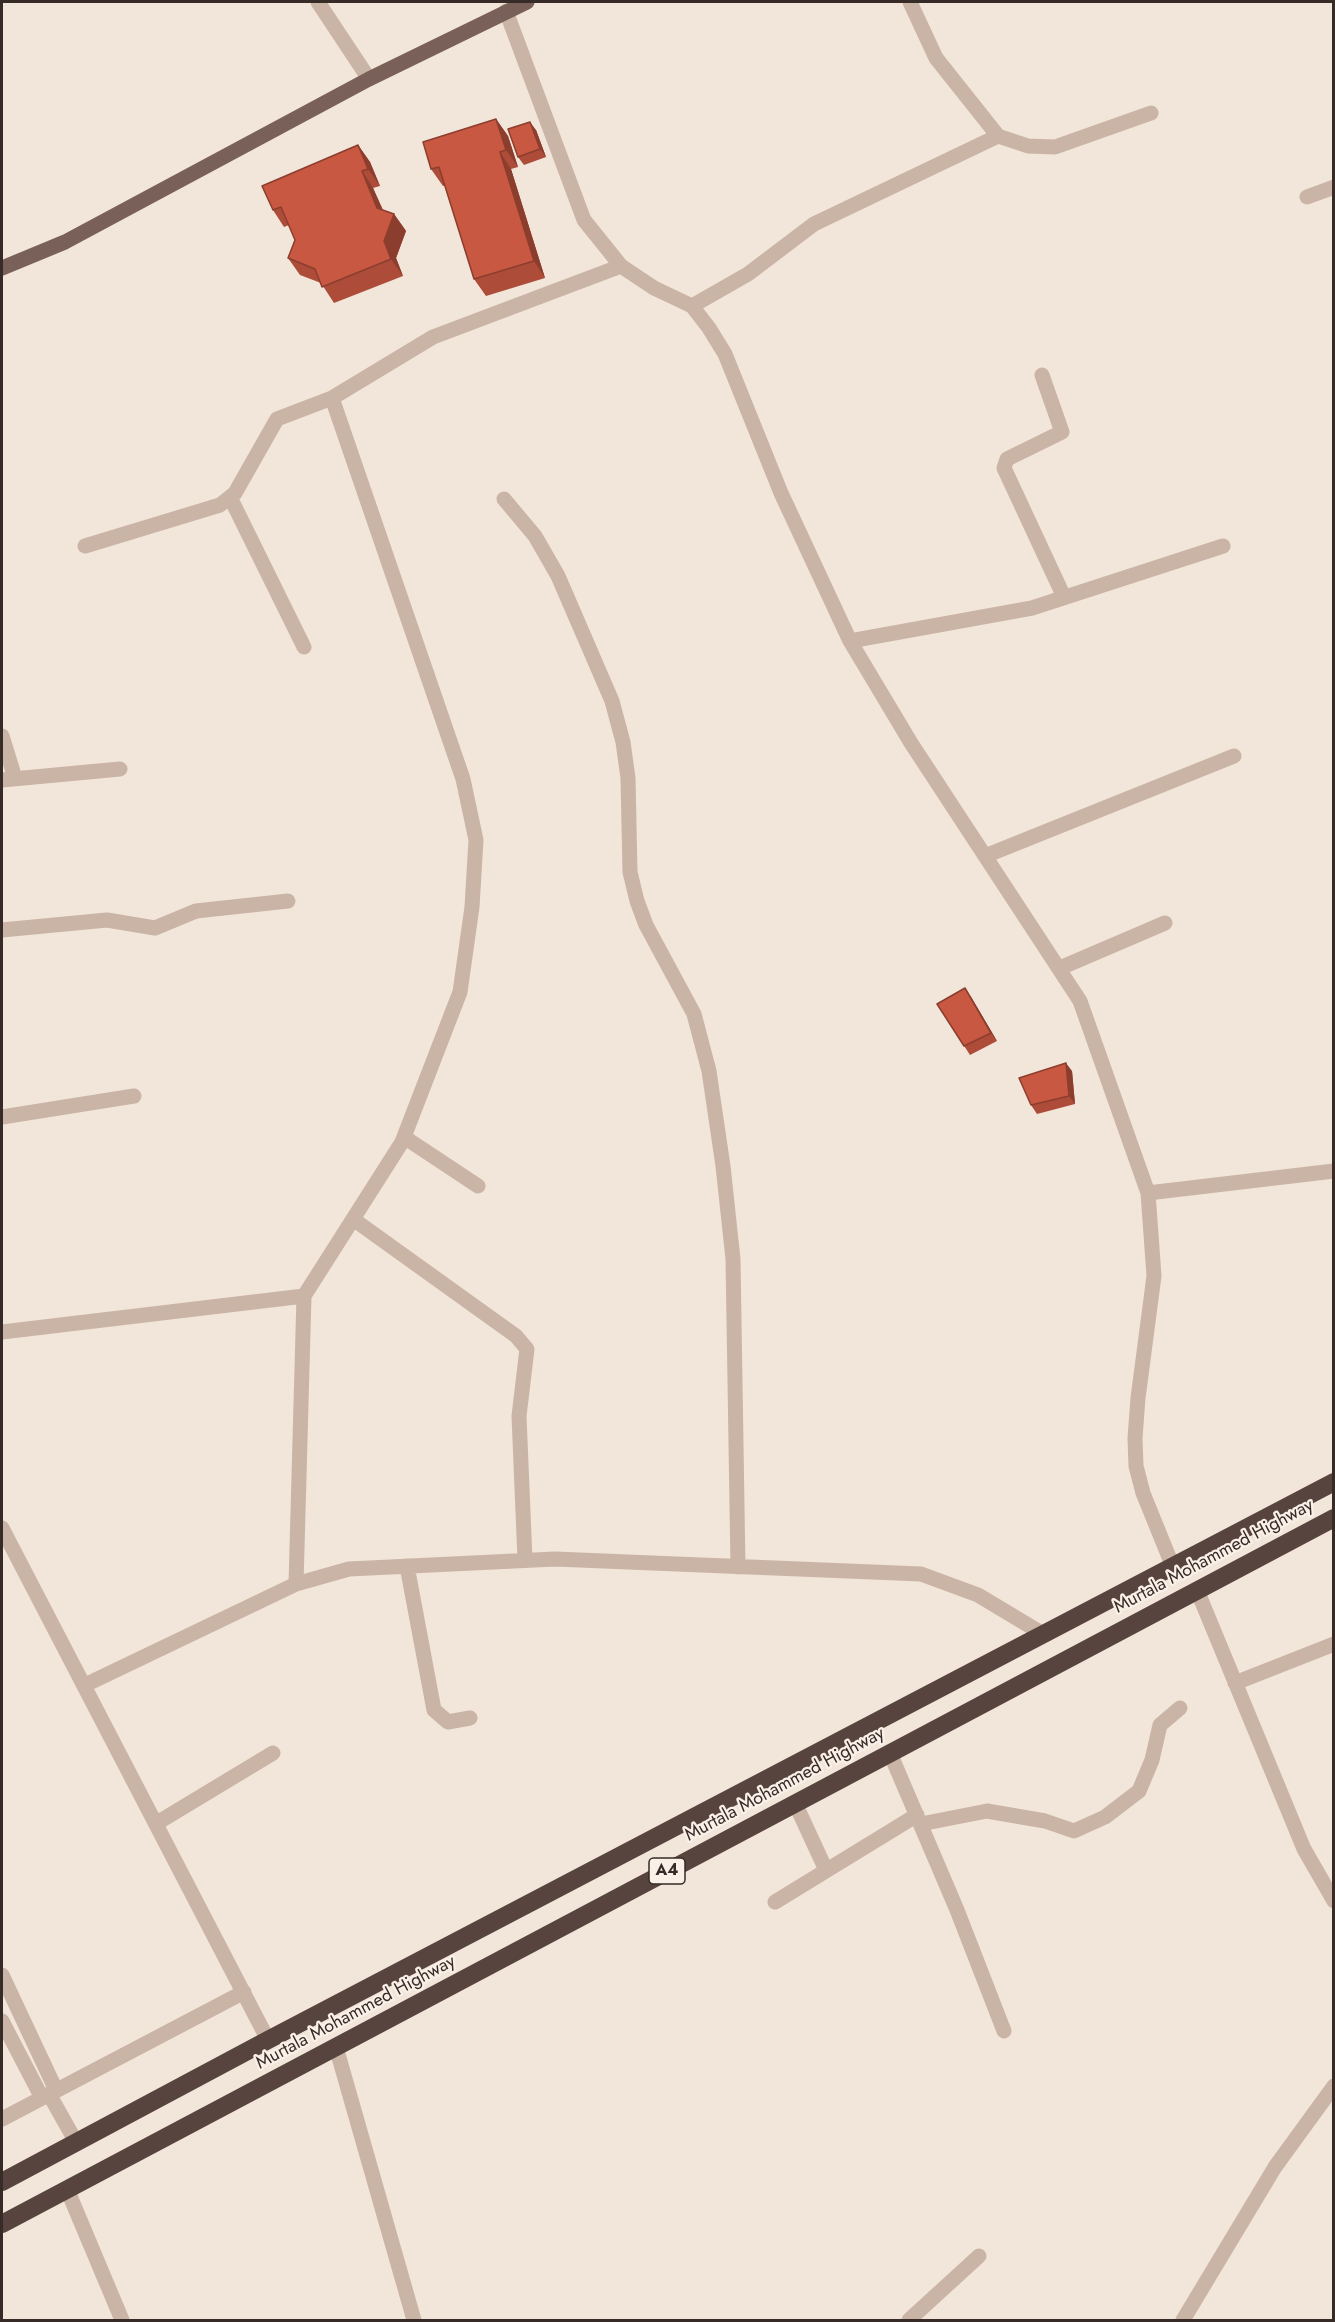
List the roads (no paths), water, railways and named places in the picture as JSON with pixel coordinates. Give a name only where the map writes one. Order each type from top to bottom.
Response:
[{"type":"highway","name":"Murtala Mohammed Highway","points":[[2,2182],[268,2040],[1334,1482]]},
{"type":"highway","name":"Murtala Mohammed Highway","points":[[2,2224],[1334,1518]]},
{"type":"main road","points":[[2,268],[65,242],[369,79],[527,2]]},
{"type":"street","points":[[318,2],[369,79]]},
{"type":"street","points":[[910,2],[936,58],[998,136],[1028,146],[1055,147],[1151,113]]},
{"type":"street","points":[[506,11],[584,220],[621,266],[654,288],[692,306],[725,354],[781,493],[850,641],[911,743],[1080,1001],[1097,1043],[1148,1193],[1154,1276],[1138,1398],[1135,1438],[1136,1466],[1143,1493],[1173,1566]]},
{"type":"street","points":[[692,306],[748,274],[814,224],[998,136]]},
{"type":"street","points":[[1307,197],[1334,188]]},
{"type":"street","points":[[85,546],[220,505],[235,494],[277,419],[332,398],[433,337],[621,266]]},
{"type":"street","points":[[1042,375],[1062,432],[1007,459],[1004,468],[1064,597]]},
{"type":"street","points":[[296,1584],[304,1296],[404,1137],[460,992],[472,908],[476,840],[463,779],[332,398]]},
{"type":"street","points":[[230,497],[304,646]]},
{"type":"street","points":[[504,499],[535,536],[558,576],[612,701],[623,742],[628,778],[630,872],[637,901],[646,925],[694,1014],[709,1071],[723,1166],[732,1259],[738,1567]]},
{"type":"street","points":[[850,641],[1032,608],[1223,546]]},
{"type":"street","points":[[2,736],[8,779],[120,769]]},
{"type":"street","points":[[985,856],[1234,756]]},
{"type":"street","points":[[2,930],[107,920],[155,928],[196,911],[288,901]]},
{"type":"street","points":[[1060,968],[1165,923]]},
{"type":"street","points":[[2,1117],[134,1096]]},
{"type":"street","points":[[404,1137],[478,1186]]},
{"type":"street","points":[[1148,1193],[1334,1171]]},
{"type":"street","points":[[353,1219],[516,1336],[527,1349],[519,1416],[525,1560]]},
{"type":"street","points":[[2,1332],[304,1296]]},
{"type":"street","points":[[2,1528],[268,2040]]},
{"type":"street","points":[[85,1685],[296,1584],[349,1569],[555,1559],[921,1574],[978,1594],[1043,1634]]},
{"type":"street","points":[[407,1566],[434,1710],[448,1722],[470,1718]]},
{"type":"street","points":[[1197,1590],[1304,1850],[1334,1901]]},
{"type":"street","points":[[1235,1683],[1334,1644]]},
{"type":"street","points":[[775,1902],[826,1870],[919,1820],[987,1811],[1045,1821],[1074,1830],[1104,1817],[1139,1791],[1152,1760],[1160,1725],[1180,1708]]},
{"type":"street","points":[[157,1823],[273,1753]]},
{"type":"street","points":[[890,1753],[1004,2031]]},
{"type":"street","points":[[795,1803],[826,1870]]},
{"type":"street","points":[[2,1975],[40,2055],[49,2094]]},
{"type":"street","points":[[2,2119],[244,1992]]},
{"type":"street","points":[[2,2021],[23,2063],[49,2094],[76,2142]]},
{"type":"street","points":[[336,2047],[414,2320]]},
{"type":"street","points":[[23,2063],[40,2055]]},
{"type":"street","points":[[1190,2317],[1275,2167],[1334,2086]]},
{"type":"street","points":[[67,2189],[122,2320]]},
{"type":"street","points":[[909,2320],[979,2256]]}]
